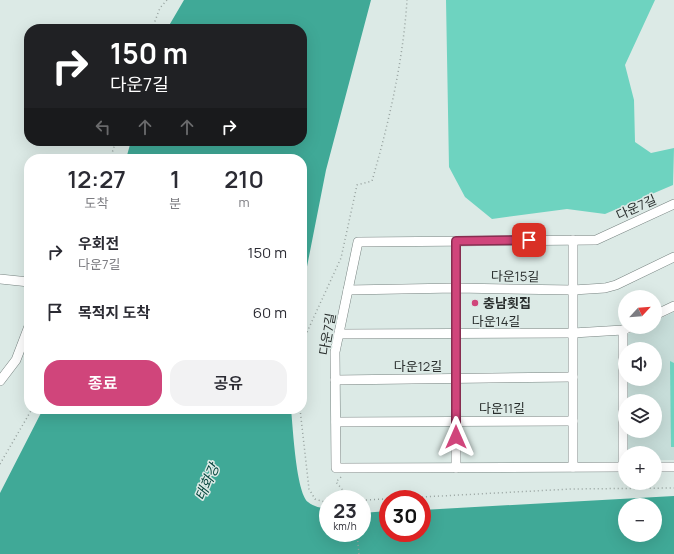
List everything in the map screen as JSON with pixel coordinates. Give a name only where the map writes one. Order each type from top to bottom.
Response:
[{"type":"street","name":"다운7길","points":[[618,467],[336,468],[335,352],[358,242],[596,240],[674,204]]},
{"type":"street","points":[[573,240],[573,467]]},
{"type":"street","points":[[456,241],[456,468]]},
{"type":"street","name":"다운15길","points":[[348,290],[456,288],[573,290],[605,288],[616,285],[674,257]]},
{"type":"street","points":[[0,279],[24,281]]},
{"type":"street","points":[[662,312],[674,306]]},
{"type":"street","name":"다운14길","points":[[339,334],[573,333],[618,330]]},
{"type":"street","name":"다운7길","points":[[624,446],[626,334]]},
{"type":"street","points":[[0,381],[16,360],[24,339]]},
{"type":"street","name":"다운12길","points":[[335,380],[573,377]]},
{"type":"street","name":"다운11길","points":[[336,422],[573,421]]},
{"type":"street","points":[[662,467],[674,467]]},
{"type":"path","points":[[154,24],[160,8],[167,0]]},
{"type":"path","points":[[307,331],[341,258],[357,185],[372,182],[392,103],[406,21],[408,0]]},
{"type":"path","points":[[0,464],[29,414]]},
{"type":"path","points":[[301,414],[309,489],[315,499],[319,500]]},
{"type":"path","points":[[343,490],[336,482],[349,468]]},
{"type":"path","points":[[371,500],[571,489],[674,488]]},
{"type":"path","points":[[358,542],[359,554]]},
{"type":"shaded area","points":[[446,0],[655,0],[625,65],[634,100],[635,142],[651,153],[674,148],[673,185],[605,214],[567,209],[492,219],[465,197],[449,167]]},
{"type":"shaded area","points":[[674,312],[674,460],[662,460],[662,446],[627,446],[627,438],[662,438],[662,394],[628,394],[628,386],[662,386],[662,342],[628,342],[628,334],[662,334],[662,318]]},
{"type":"shaded area","points":[[670,361],[674,363],[674,447],[671,447]]},
{"type":"water","points":[[184,0],[371,0],[326,170],[307,267],[307,154],[127,154],[130,146],[307,146],[307,24],[170,24]]},
{"type":"water","name":"태화강","points":[[40,414],[292,414],[296,458],[301,486],[304,496],[308,502],[319,507],[319,542],[371,542],[371,512],[379,512],[379,542],[431,542],[431,510],[618,499],[618,542],[662,542],[662,498],[638,498],[674,496],[674,554],[0,554],[0,493]]},
{"type":"place","name":"충남횟집","points":[[475,303]]},
{"type":"route","points":[[456,437],[456,241],[529,240]]}]
